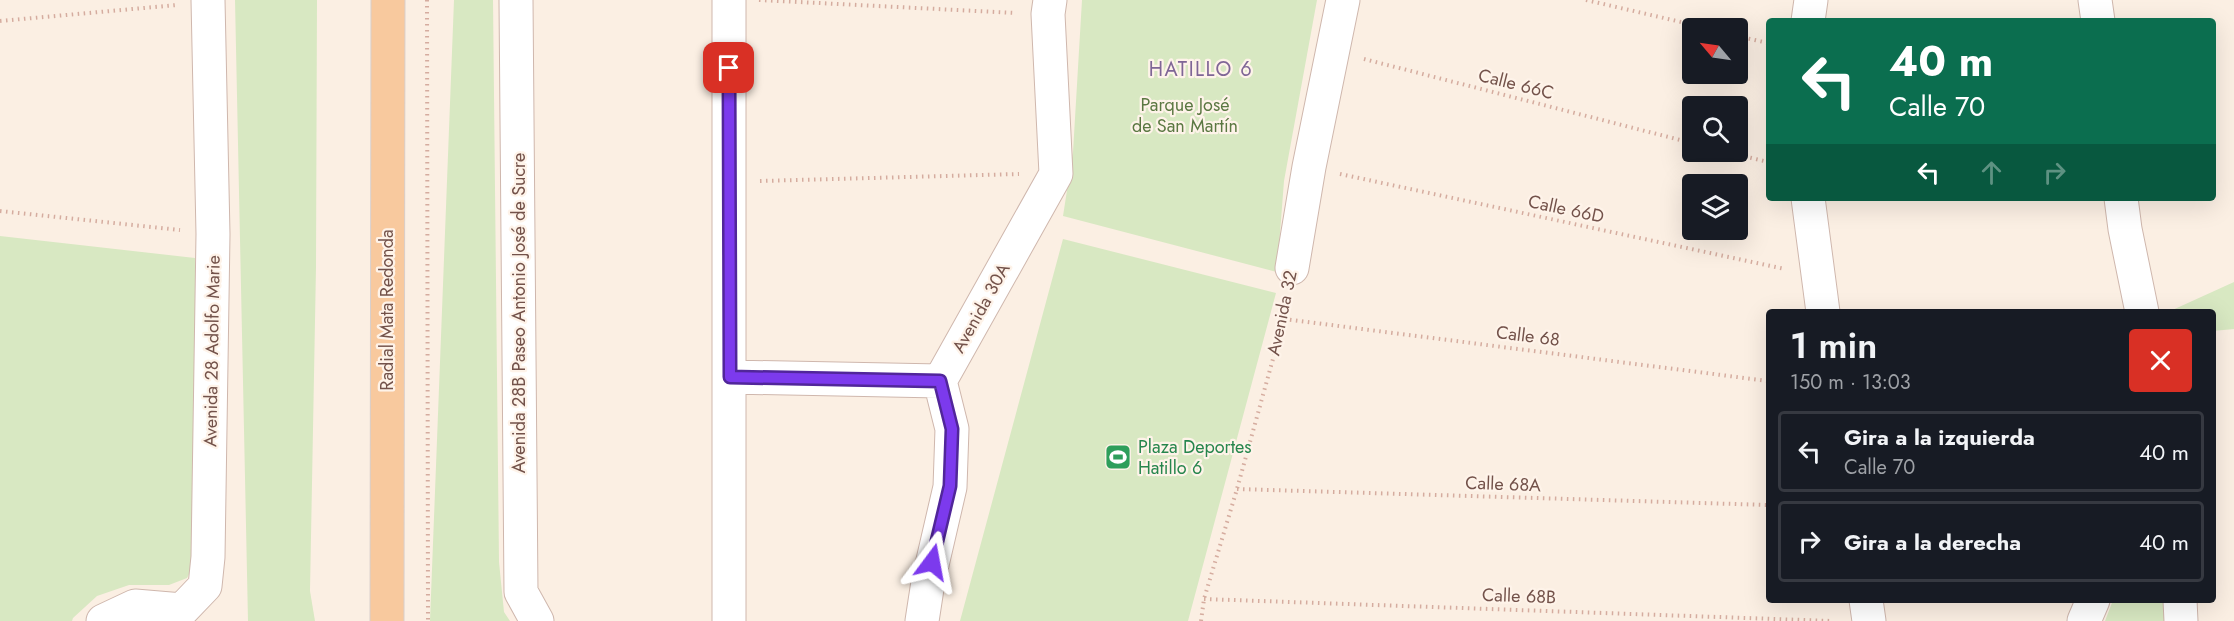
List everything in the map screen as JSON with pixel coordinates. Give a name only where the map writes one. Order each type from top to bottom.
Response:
[{"type":"main road","name":"Radial Mata Redonda","points":[[387,621],[388,0]]},
{"type":"street","name":"Avenida 28B Paseo Antonio José de Sucre","points":[[516,0],[521,592],[537,621]]},
{"type":"street","points":[[729,0],[729,621]]},
{"type":"street","name":"Avenida 32","points":[[1292,268],[1343,0]]},
{"type":"street","points":[[1808,18],[1811,0]]},
{"type":"street","points":[[2095,0],[2098,18]]},
{"type":"street","name":"Avenida 28 Adolfo Marie","points":[[103,621],[135,606],[182,610],[205,586],[208,545],[213,234],[208,1]]},
{"type":"street","points":[[1049,7],[1056,174]]},
{"type":"street","name":"Avenida 30A","points":[[940,381],[1056,174]]},
{"type":"street","points":[[1808,201],[1823,309]]},
{"type":"street","points":[[2121,201],[2141,309]]},
{"type":"street","points":[[730,377],[940,381],[952,429],[950,486],[927,582],[922,621]]},
{"type":"street","points":[[1866,603],[1869,621]]},
{"type":"street","points":[[2084,621],[2092,603]]},
{"type":"street","points":[[2180,603],[2181,621]]},
{"type":"path","points":[[427,0],[428,621]]},
{"type":"path","points":[[753,0],[1049,7]]},
{"type":"path","points":[[1586,0],[1682,22]]},
{"type":"path","points":[[0,21],[208,1]]},
{"type":"path","points":[[1748,38],[1766,43]]},
{"type":"path","name":"Calle 66C","points":[[1334,52],[1682,140]]},
{"type":"path","points":[[1748,157],[1766,162]]},
{"type":"path","name":"Calle 66D","points":[[1310,167],[1818,276]]},
{"type":"path","points":[[729,182],[1056,174]]},
{"type":"path","points":[[0,211],[213,234]]},
{"type":"path","name":"Avenida 32","points":[[1201,621],[1204,599],[1238,489],[1284,319],[1292,268]]},
{"type":"path","name":"Calle 68","points":[[1284,319],[1766,381]]},
{"type":"path","name":"Calle 68A","points":[[1238,489],[1766,505]]},
{"type":"path","name":"Calle 68B","points":[[1204,599],[1832,621]]},
{"type":"green space","points":[[235,0],[317,0],[316,267],[310,591],[315,621],[248,621]]},
{"type":"green space","points":[[454,0],[493,0],[499,562],[504,612],[510,621],[430,621]]},
{"type":"green space","name":"Parque José de San Martín","points":[[1082,0],[1317,0],[1284,181],[1277,272],[1063,216],[1073,152]]},
{"type":"green space","points":[[0,236],[195,258],[197,559],[187,578],[169,585],[129,585],[97,596],[72,621],[0,621]]},
{"type":"green space","name":"Plaza Deportes Hatillo 6","points":[[1063,239],[1276,293],[1188,621],[960,621]]},
{"type":"green space","points":[[2234,282],[2234,329],[2216,331],[2216,309],[2175,309]]},
{"type":"green space","points":[[2112,603],[2168,603],[2167,621],[2105,621]]},
{"type":"place","name":"Plaza Deportes Hatillo 6","points":[[1118,457]]},
{"type":"district","name":"HATILLO 6","points":[[1201,69]]},
{"type":"route","points":[[729,68],[730,377],[940,381],[952,429],[950,486],[932,562]]}]
